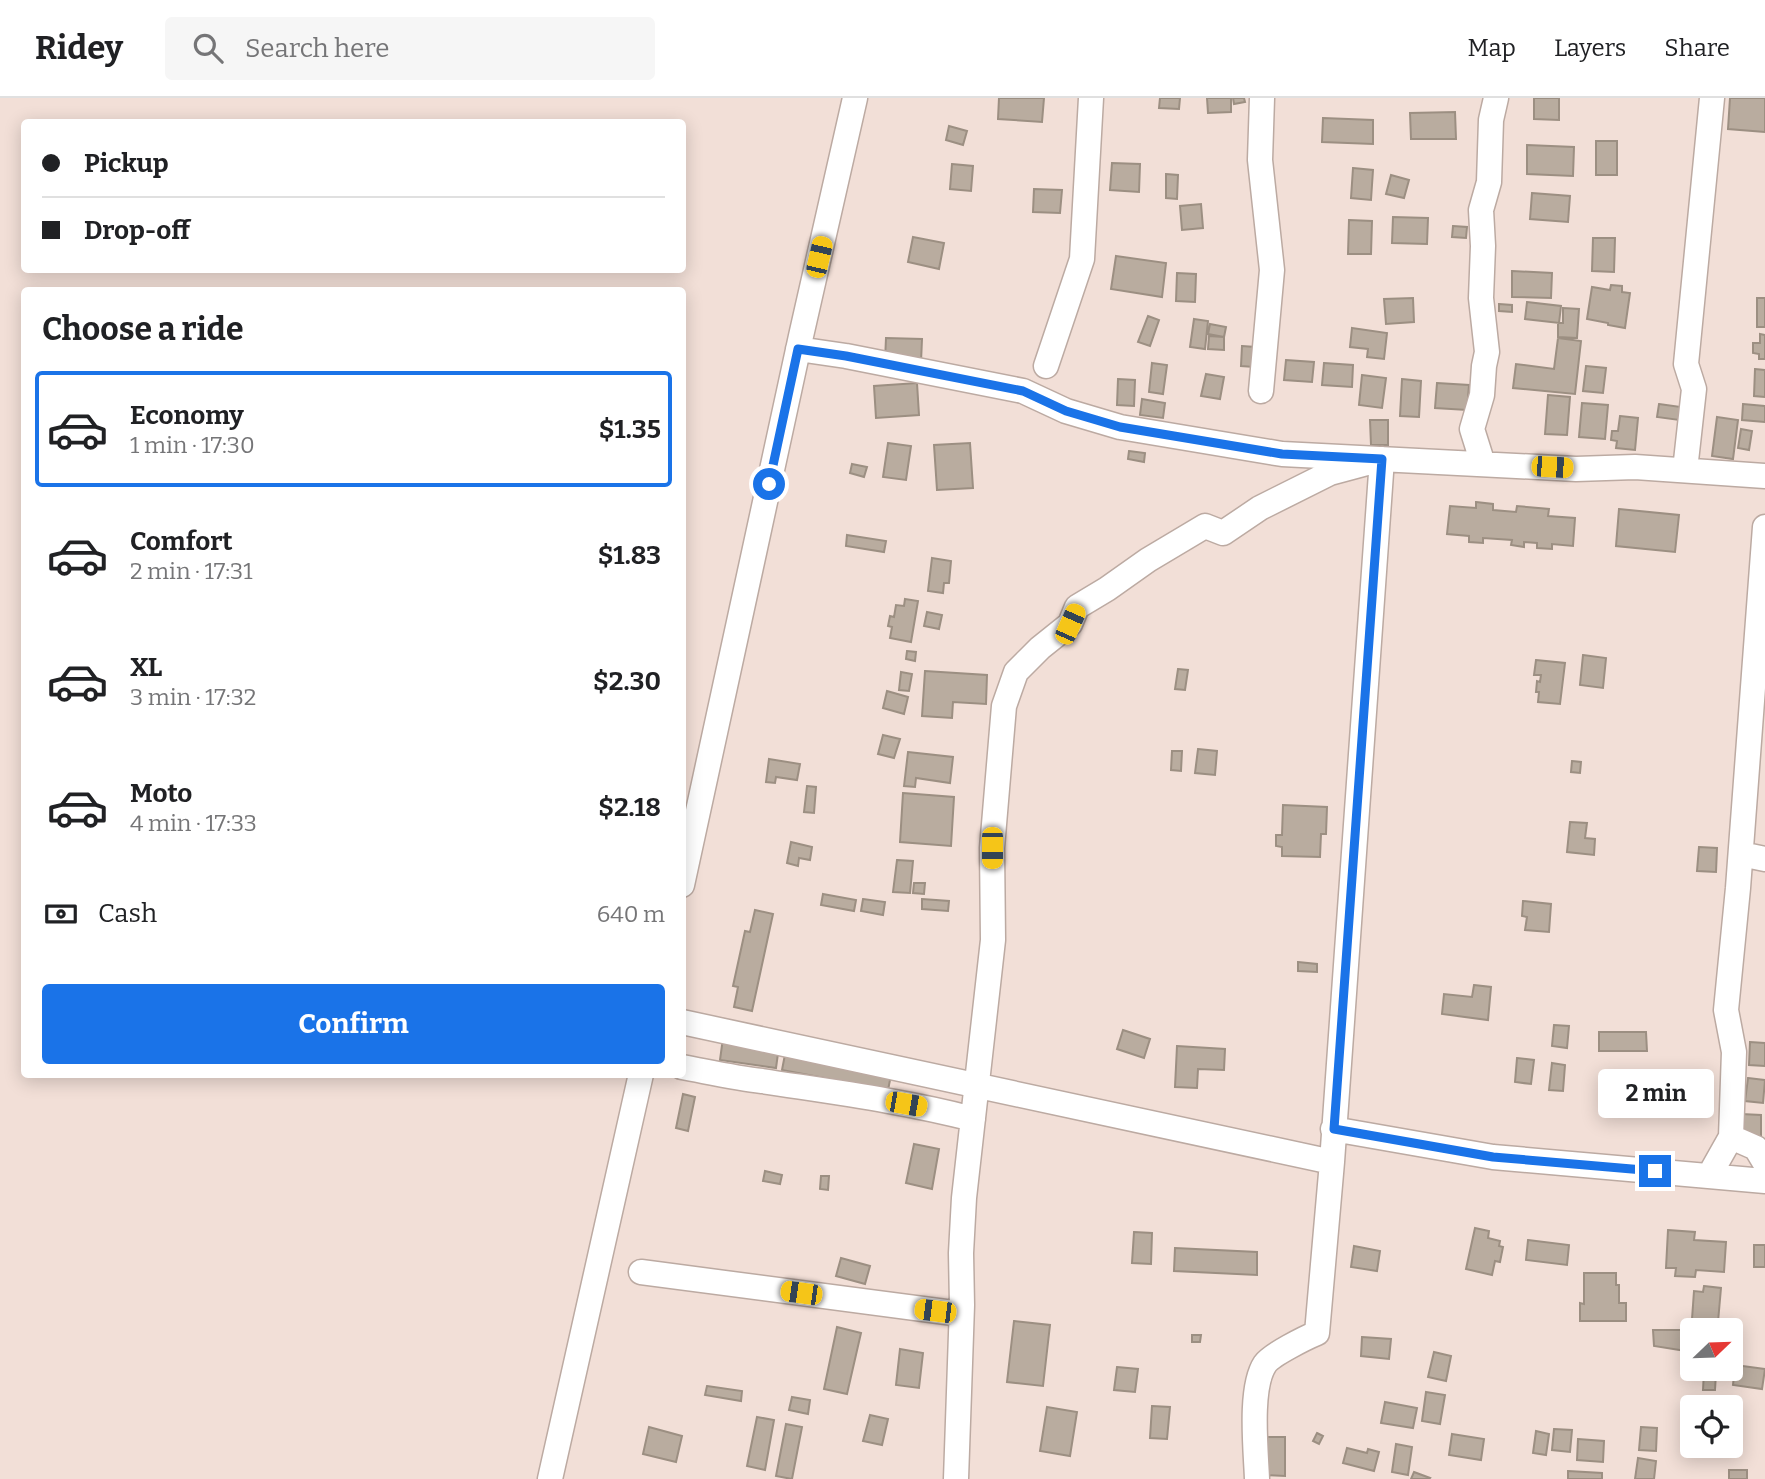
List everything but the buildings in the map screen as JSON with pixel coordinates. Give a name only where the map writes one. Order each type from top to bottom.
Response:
[{"type":"street","points":[[687,840],[855,98]]},
{"type":"street","points":[[1046,366],[1082,258],[1091,98]]},
{"type":"street","points":[[1261,391],[1272,270],[1260,160],[1262,98]]},
{"type":"street","points":[[1483,464],[1472,429],[1482,395],[1487,352],[1481,298],[1481,210],[1489,183],[1491,120],[1496,98]]},
{"type":"street","points":[[1685,470],[1694,389],[1686,364],[1712,98]]},
{"type":"street","points":[[798,349],[1023,391],[1066,411],[1120,427],[1282,454],[1576,468],[1635,467],[1765,475]]},
{"type":"street","points":[[956,1479],[964,1198],[993,940],[992,848],[1004,706],[1016,672],[1070,624],[1077,607],[1184,537],[1205,526],[1223,533],[1261,509],[1330,473],[1382,459]]},
{"type":"street","points":[[1257,1479],[1256,1388],[1265,1363],[1295,1343],[1317,1333],[1332,1162],[1382,459]]},
{"type":"street","points":[[1709,1176],[1731,1137],[1734,1052],[1726,1010],[1741,854],[1765,527]]},
{"type":"street","points":[[1741,854],[1765,859]]},
{"type":"street","points":[[686,1023],[1332,1162]]},
{"type":"street","points":[[686,1068],[932,1108],[973,1119]]},
{"type":"street","points":[[550,1479],[640,1078]]},
{"type":"street","points":[[1334,1129],[1493,1157],[1765,1181]]},
{"type":"street","points":[[1731,1137],[1756,1148],[1765,1163]]},
{"type":"street","points":[[641,1272],[961,1314]]},
{"type":"route","points":[[769,484],[798,349],[1023,391],[1066,411],[1120,427],[1282,454],[1382,459],[1334,1129],[1493,1157],[1655,1171]]}]
